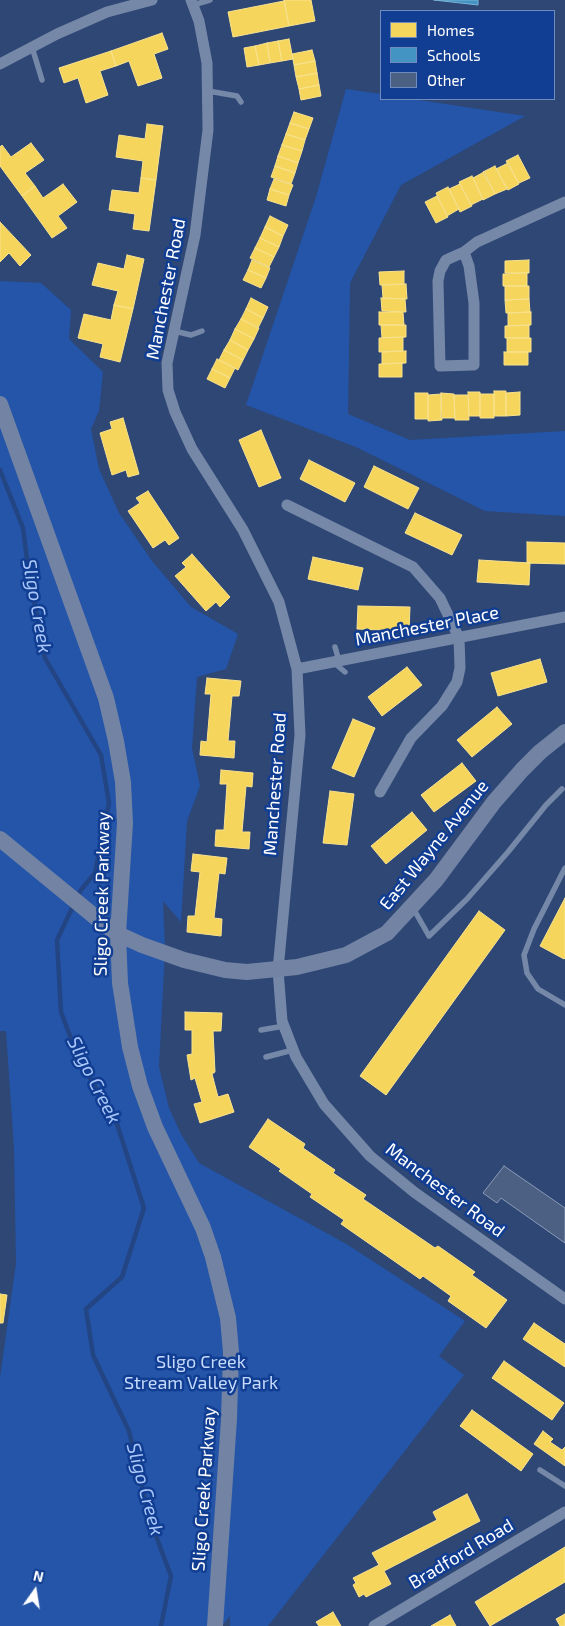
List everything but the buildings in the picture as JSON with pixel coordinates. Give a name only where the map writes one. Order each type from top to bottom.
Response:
[{"type":"street","points":[[0,64],[57,34],[107,12],[152,0]]},
{"type":"street","name":"Manchester Road","points":[[192,3],[199,21],[207,63],[208,130],[195,235],[167,362],[168,390],[175,412],[192,450],[244,530],[279,602],[296,669],[300,736],[278,970],[282,1021],[293,1050],[324,1104],[370,1156],[414,1192],[565,1299]]},
{"type":"street","points":[[464,252],[469,266],[474,303],[474,365],[440,366],[438,281],[440,271],[446,260],[464,252],[477,242],[565,202]]},
{"type":"street","name":"Sligo Creek Parkway","points":[[0,404],[106,698],[123,782],[125,823],[118,934],[120,983],[124,1016],[140,1086],[155,1127],[203,1228],[213,1257],[228,1318],[231,1352],[229,1419],[215,1626]]},
{"type":"street","points":[[287,505],[413,567],[440,598],[459,638],[460,668],[457,682],[442,706],[411,738],[380,792]]},
{"type":"street","name":"Manchester Place","points":[[296,669],[565,617]]},
{"type":"street","name":"East Wayne Avenue","points":[[0,839],[91,914],[118,934],[142,945],[184,960],[247,972],[297,967],[346,955],[387,932],[436,880],[494,802],[522,770],[540,752],[565,732]]},
{"type":"street","name":"Bradford Road","points":[[374,1626],[565,1512]]},
{"type":"lane","points":[[192,3],[210,0]]},
{"type":"lane","points":[[32,47],[42,80]]},
{"type":"lane","points":[[208,92],[237,96],[241,102]]},
{"type":"lane","points":[[174,331],[192,335],[202,331]]},
{"type":"lane","points":[[336,647],[336,662],[345,672]]},
{"type":"lane","points":[[412,906],[429,936],[467,899],[546,805],[562,789]]},
{"type":"lane","points":[[565,868],[534,929],[524,955],[527,973],[538,989],[565,1004]]},
{"type":"lane","points":[[261,1030],[284,1026]]},
{"type":"lane","points":[[266,1057],[293,1050]]},
{"type":"lane","points":[[540,1470],[565,1486]]},
{"type":"green space","points":[[346,89],[380,94],[380,100],[419,100],[525,116],[401,185],[350,283],[348,414],[410,440],[565,431],[565,516],[485,511],[356,447],[246,405],[316,197]]},
{"type":"green space","name":"Sligo Creek Stream Valley Park","points":[[0,281],[41,283],[71,310],[69,339],[103,372],[99,411],[91,429],[99,469],[119,513],[152,561],[191,607],[238,634],[226,669],[197,677],[192,748],[200,786],[187,821],[181,922],[163,901],[165,949],[159,1067],[169,1108],[181,1134],[199,1163],[348,1245],[465,1321],[439,1356],[464,1375],[268,1626],[230,1626],[230,1616],[222,1626],[0,1626],[0,1378],[16,1263],[14,1148],[6,1031],[0,1031]]},
{"type":"waterway","name":"Sligo Creek","points":[[0,470],[23,528],[29,575],[45,658],[101,755],[109,803],[95,873],[77,897]]},
{"type":"waterway","name":"Sligo Creek","points":[[74,904],[57,940],[61,1012],[78,1057],[117,1124],[144,1208],[122,1277],[86,1309],[93,1355],[129,1431],[150,1520],[171,1576],[161,1626]]}]
